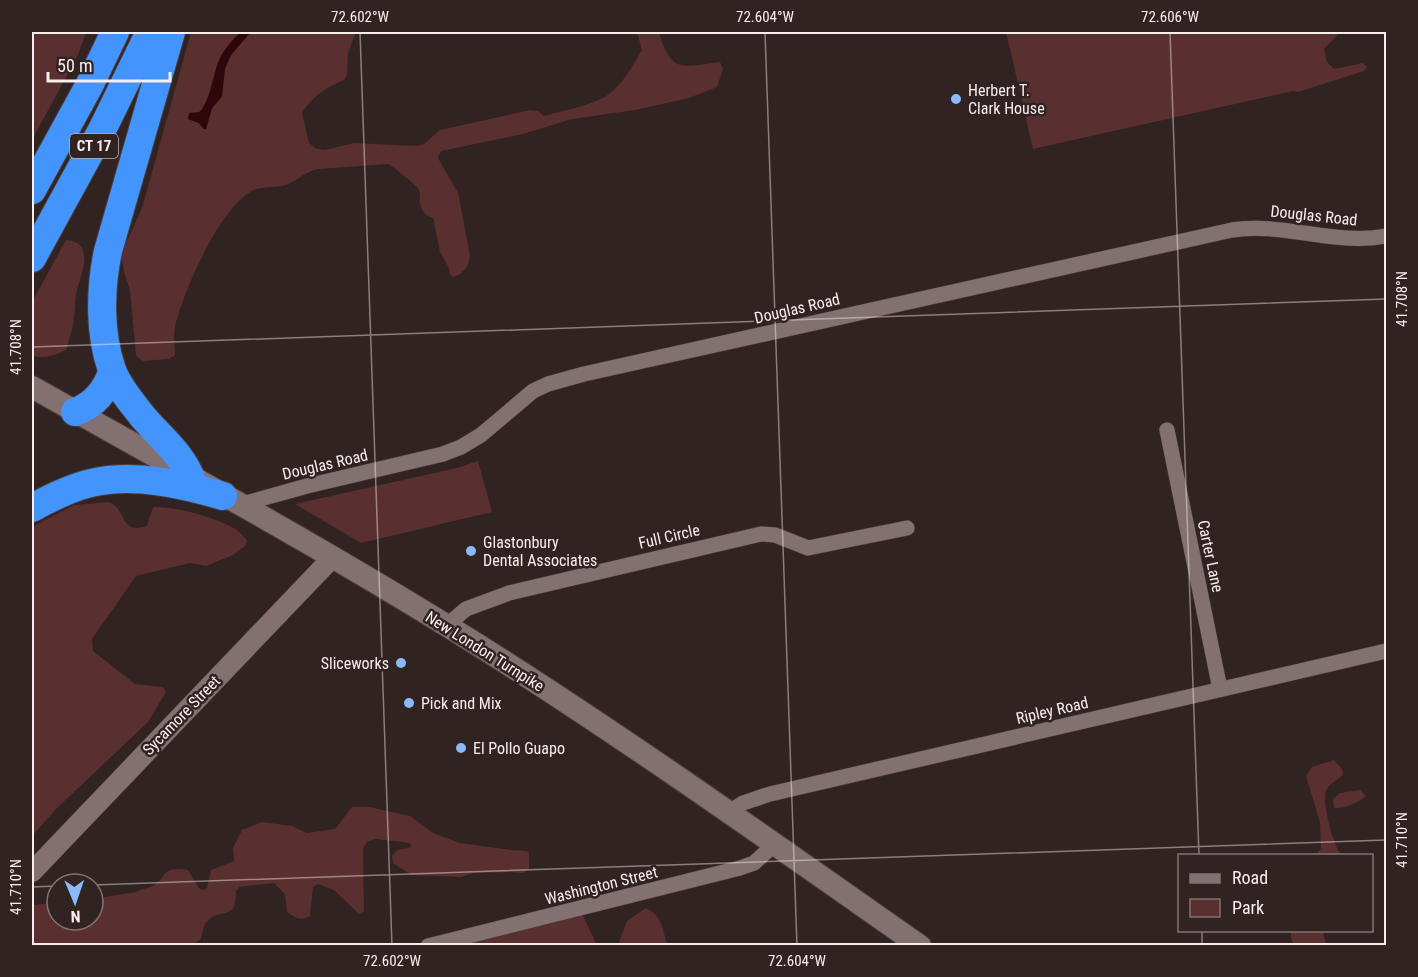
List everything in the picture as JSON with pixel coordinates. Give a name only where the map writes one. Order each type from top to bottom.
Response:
[{"type":"highway","name":"CT 17","points":[[32,190],[90,84],[115,32]]},
{"type":"highway","name":"CT 17","points":[[32,258],[102,130],[150,32]]},
{"type":"highway","points":[[75,412],[99,397],[110,381],[112,372],[103,320],[104,268],[171,32]]},
{"type":"highway","points":[[112,372],[141,415],[183,461],[191,478]]},
{"type":"highway","points":[[32,508],[78,487],[106,480],[176,484],[231,500]]},
{"type":"main road","name":"New London Turnpike","points":[[32,387],[332,558],[446,626],[590,718],[920,945]]},
{"type":"street","name":"Douglas Road","points":[[231,500],[301,488],[443,454],[481,435],[533,392],[548,384],[584,374],[1236,229],[1282,229],[1346,239],[1386,236]]},
{"type":"street","name":"Carter Lane","points":[[1167,430],[1220,689]]},
{"type":"street","name":"Full Circle","points":[[446,626],[474,605],[509,593],[750,536],[770,534],[808,548],[907,528]]},
{"type":"street","name":"Sycamore Street","points":[[32,872],[332,558]]},
{"type":"street","name":"Ripley Road","points":[[729,812],[763,795],[1386,651]]},
{"type":"street","name":"Washington Street","points":[[428,945],[740,868],[760,859],[775,844]]},
{"type":"green space","points":[[32,32],[86,32],[78,55],[32,140],[32,88],[34,87]]},
{"type":"green space","points":[[191,32],[241,32],[234,38],[213,80],[203,109],[188,119],[199,123],[203,129],[206,129],[212,108],[220,99],[225,68],[231,55],[249,32],[356,32],[348,53],[347,75],[344,80],[320,93],[302,113],[309,143],[317,149],[325,150],[354,143],[418,146],[424,144],[440,130],[530,110],[538,111],[544,116],[597,101],[615,89],[626,77],[638,57],[642,50],[637,32],[659,32],[668,55],[680,65],[720,62],[723,69],[717,87],[689,98],[635,110],[572,119],[523,134],[441,151],[438,158],[458,193],[470,255],[465,269],[453,277],[440,252],[433,218],[426,215],[421,206],[418,188],[388,164],[318,169],[286,185],[254,190],[241,199],[229,213],[216,231],[194,273],[175,327],[175,355],[169,359],[143,361],[136,356],[130,290],[121,254],[142,208]]},
{"type":"green space","points":[[1006,32],[1340,32],[1324,49],[1327,62],[1334,69],[1363,63],[1367,67],[1364,71],[1298,92],[1293,91],[1033,149]]},
{"type":"green space","points":[[66,240],[76,242],[84,254],[72,330],[66,350],[49,356],[32,355],[32,302]]},
{"type":"green space","points":[[478,461],[492,512],[361,543],[295,504],[457,468]]},
{"type":"green space","points":[[109,502],[119,510],[132,527],[147,526],[153,507],[162,507],[219,521],[237,530],[247,541],[245,546],[233,555],[206,566],[190,563],[136,576],[92,639],[93,651],[135,684],[163,687],[166,692],[148,722],[56,809],[32,836],[32,527],[74,505]]},
{"type":"green space","points":[[1334,760],[1342,769],[1343,775],[1331,784],[1325,797],[1332,833],[1340,854],[1317,854],[1321,848],[1320,822],[1306,776],[1312,767]]},
{"type":"green space","points":[[1360,790],[1366,796],[1363,799],[1334,808],[1333,799],[1340,793]]},
{"type":"green space","points":[[352,807],[369,807],[410,816],[433,833],[460,843],[527,851],[529,869],[523,873],[473,873],[461,877],[411,875],[393,863],[392,855],[398,850],[411,847],[410,843],[376,839],[368,841],[363,848],[364,911],[359,914],[334,890],[318,884],[313,887],[310,916],[301,919],[295,917],[287,912],[285,894],[274,883],[239,887],[230,911],[210,918],[204,926],[201,939],[192,945],[32,945],[32,905],[45,904],[45,932],[105,932],[105,897],[136,892],[150,887],[168,871],[179,869],[188,870],[199,888],[204,890],[207,888],[211,870],[234,861],[233,848],[242,830],[262,822],[292,826],[307,833],[335,829]]},
{"type":"green space","points":[[646,908],[659,919],[667,945],[618,945],[627,921]]},
{"type":"green space","points":[[583,916],[597,945],[448,946]]},
{"type":"green space","points":[[1290,932],[1323,932],[1326,945],[1293,945]]},
{"type":"shaded area","points":[[241,32],[251,32],[231,55],[225,69],[222,96],[212,108],[206,129],[204,129],[199,123],[188,119],[189,113],[200,112],[210,91],[222,54]]},
{"type":"place","name":"Herbert T. Clark House","points":[[956,99]]},
{"type":"place","name":"Glastonbury Dental Associates","points":[[471,551]]},
{"type":"place","name":"Sliceworks","points":[[401,663]]},
{"type":"place","name":"Pick and Mix","points":[[409,703]]},
{"type":"place","name":"El Pollo Guapo","points":[[461,748]]}]
